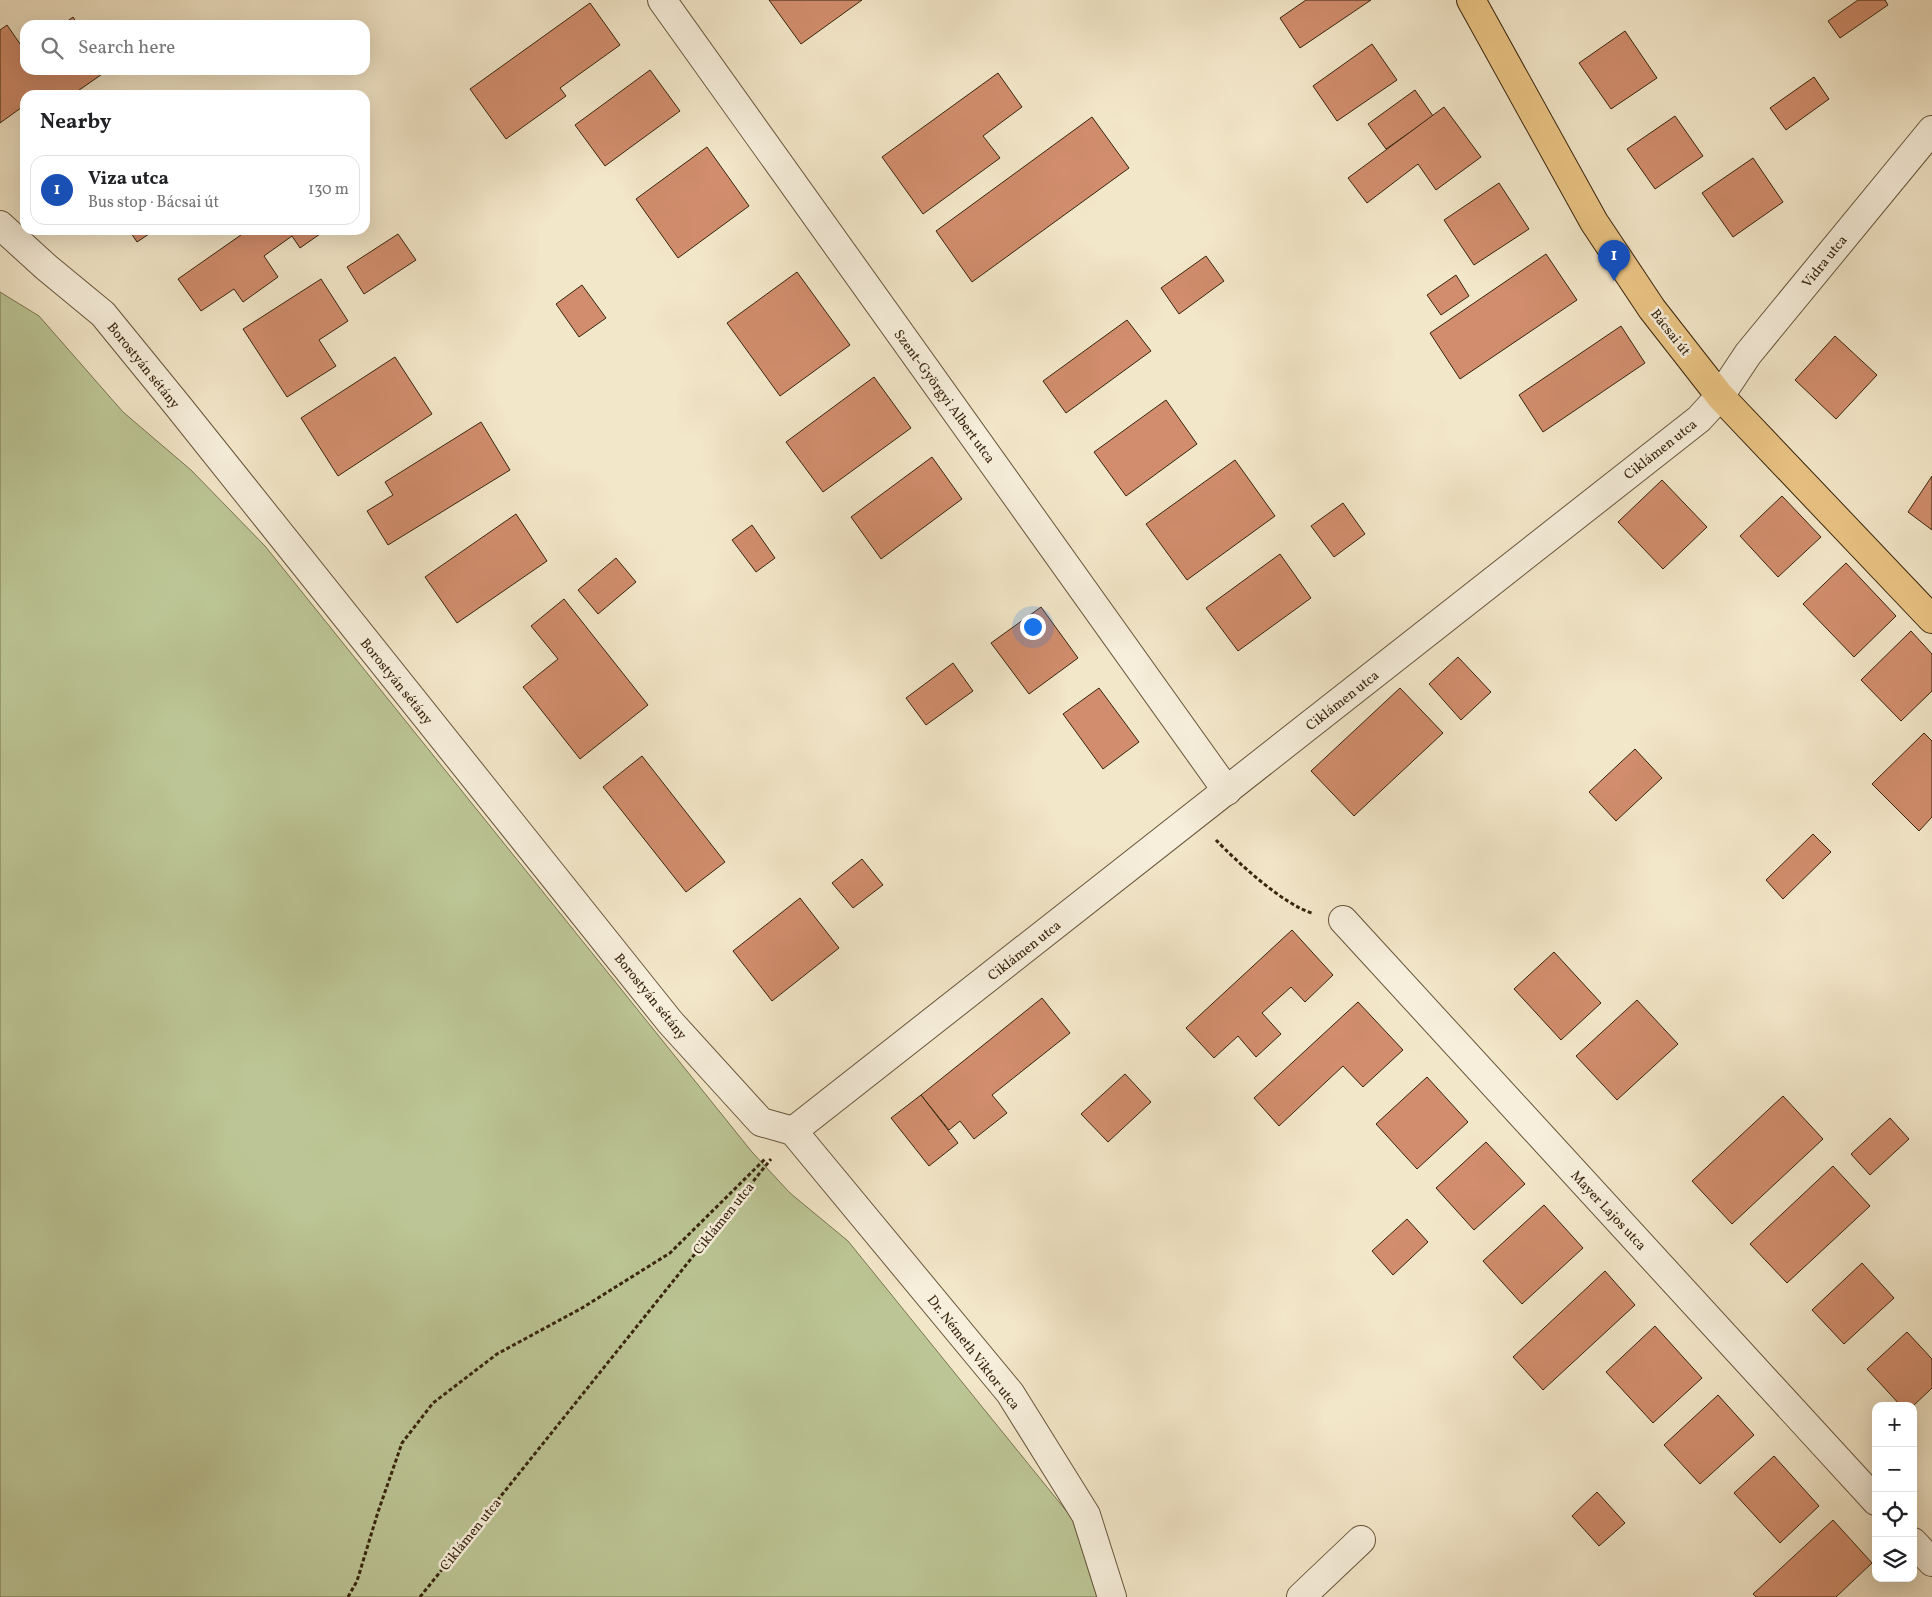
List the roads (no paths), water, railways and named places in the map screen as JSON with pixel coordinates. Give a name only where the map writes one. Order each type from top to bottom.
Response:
[{"type":"main road","name":"Bácsai út","points":[[1471,0],[1594,222],[1652,309],[1720,396],[1932,619]]},
{"type":"street","name":"Szent-Györgyi Albert utca","points":[[662,0],[1227,791]]},
{"type":"street","name":"Vidra utca","points":[[1720,396],[1748,354],[1932,130]]},
{"type":"street","name":"Borostyán sétány","points":[[0,225],[46,267],[103,314],[670,1022],[761,1122],[793,1131]]},
{"type":"street","name":"Ciklámen utca","points":[[793,1131],[1699,419],[1720,396]]},
{"type":"street","name":"Mayer Lajos utca","points":[[1343,920],[1872,1497]]},
{"type":"street","name":"Dr. Németh Viktor utca","points":[[793,1131],[1010,1393],[1086,1515],[1112,1597]]},
{"type":"street","points":[[1301,1597],[1361,1540]]},
{"type":"street","points":[[1917,1546],[1932,1562]]},
{"type":"place","name":"Viza utca","points":[[1614,281]]}]
